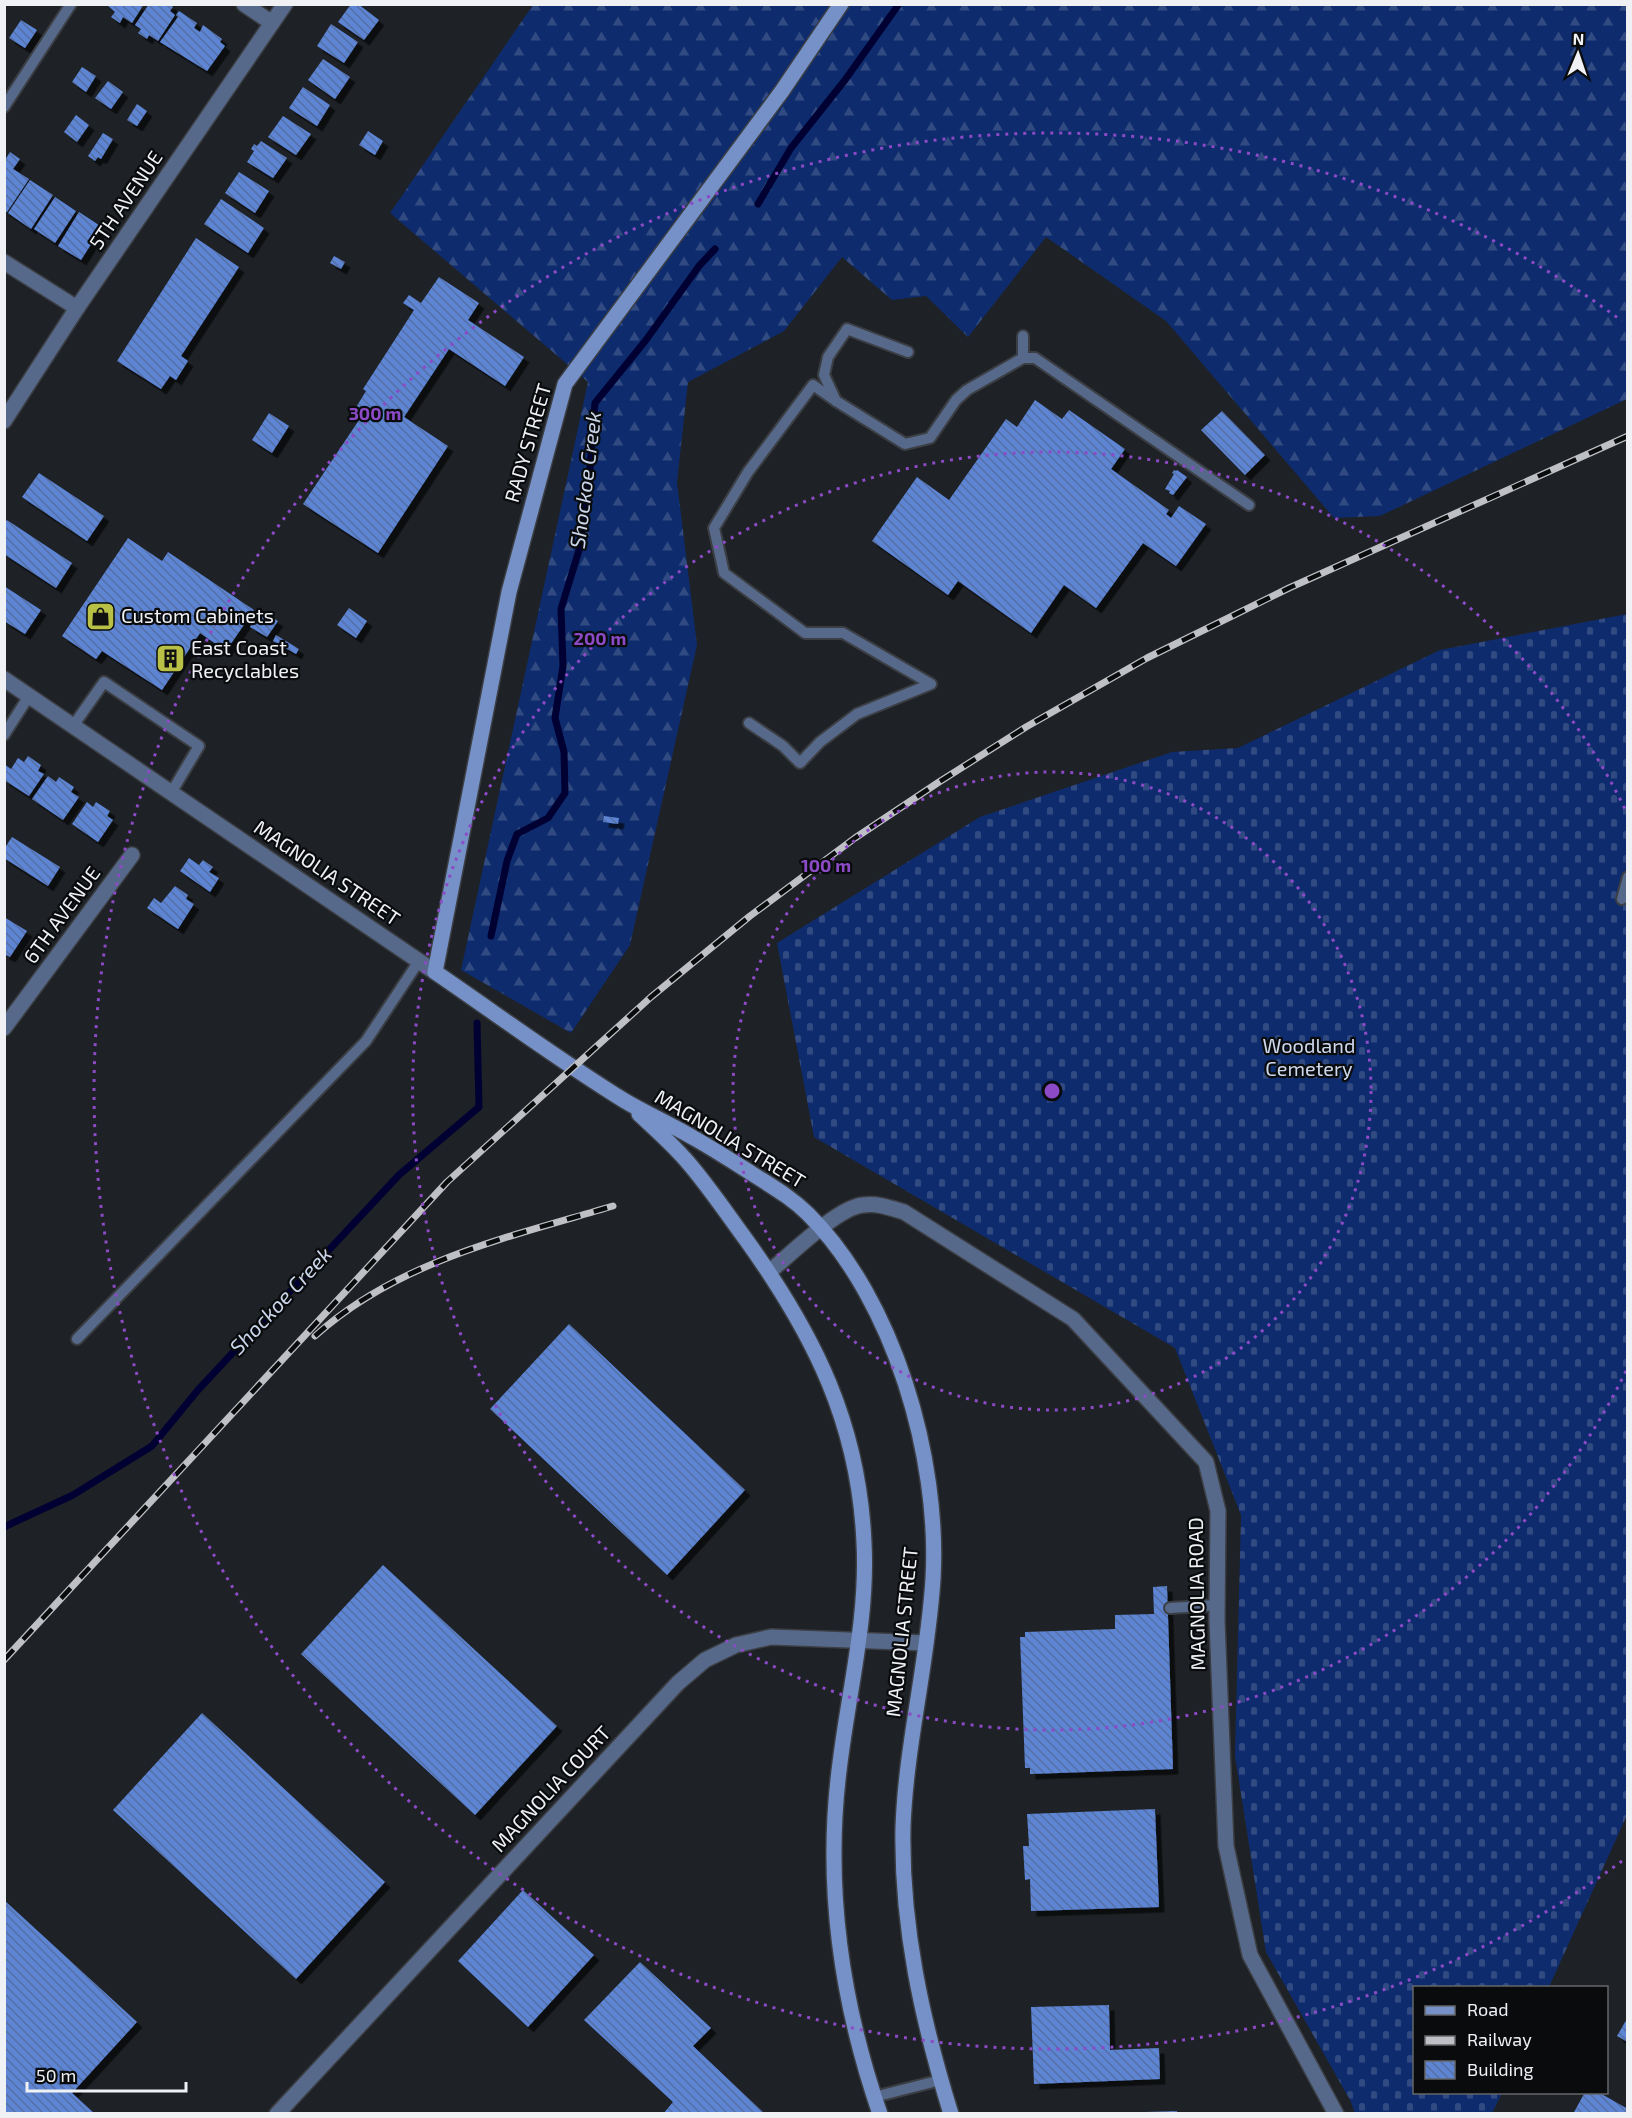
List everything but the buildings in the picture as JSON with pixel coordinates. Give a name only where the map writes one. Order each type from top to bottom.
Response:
[{"type":"main road","name":"RADY STREET","points":[[435,972],[509,592],[565,384],[782,91],[841,4]]},
{"type":"main road","name":"MAGNOLIA STREET","points":[[435,972],[626,1101],[692,1136],[788,1197],[821,1228],[842,1256],[883,1326],[897,1360],[919,1432],[927,1467],[934,1539],[933,1578],[926,1643],[909,1757],[903,1829],[904,1866],[907,1916],[915,1977],[951,2114]]},
{"type":"main road","name":"MAGNOLIA STREET","points":[[626,1101],[684,1158],[769,1272],[805,1330],[824,1370],[849,1439],[862,1510],[865,1546],[863,1603],[836,1793],[833,1875],[837,1924],[847,1990],[859,2048],[880,2114]]},
{"type":"street","points":[[244,4],[272,23]]},
{"type":"street","name":"5TH AVENUE","points":[[4,420],[77,308],[285,4]]},
{"type":"street","points":[[4,262],[77,308]]},
{"type":"street","name":"MAGNOLIA STREET","points":[[4,679],[435,972]]},
{"type":"street","name":"6TH AVENUE","points":[[4,1028],[132,855]]},
{"type":"street","name":"MAGNOLIA ROAD","points":[[769,1272],[844,1211],[864,1204],[884,1206],[904,1212],[1073,1319],[1206,1462],[1218,1511],[1217,1605],[1227,1846],[1250,1955],[1336,2114]]},
{"type":"street","name":"MAGNOLIA COURT","points":[[277,2114],[678,1683],[705,1660],[736,1645],[771,1637],[926,1643]]},
{"type":"lane","points":[[4,107],[71,4]]},
{"type":"lane","points":[[836,400],[824,375],[828,357],[847,329],[908,352]]},
{"type":"lane","points":[[1023,336],[1023,358]]},
{"type":"lane","points":[[749,723],[783,746],[800,763],[820,742],[857,714],[931,684],[843,633],[805,633],[724,573],[714,528],[748,472],[813,385],[905,444],[930,438],[956,400],[967,390],[1023,358],[1035,357],[1249,505]]},
{"type":"lane","points":[[73,726],[104,682],[200,746],[171,793]]},
{"type":"lane","points":[[4,735],[29,696]]},
{"type":"lane","points":[[1622,899],[1628,877]]},
{"type":"lane","points":[[77,1339],[366,1041],[419,961]]},
{"type":"lane","points":[[1170,1608],[1217,1605]]},
{"type":"lane","points":[[874,2097],[941,2080]]},
{"type":"green space","points":[[533,5],[1627,5],[1627,399],[1380,516],[1334,518],[1166,321],[1046,237],[968,337],[926,296],[892,300],[842,257],[784,331],[688,382],[677,482],[697,645],[630,945],[571,1033],[461,970],[588,382],[390,213]]},
{"type":"green space","name":"Woodland Cemetery","points":[[1627,614],[1627,1815],[1549,1986],[1413,1986],[1413,2094],[1502,2094],[1492,2113],[1355,2113],[1350,2100],[1266,1952],[1235,1756],[1241,1515],[1175,1348],[814,1137],[777,943],[980,817],[1172,752],[1238,748],[1440,650]]},
{"type":"waterway","name":"Shockoe Creek","points":[[758,204],[791,148],[845,80],[899,4]]},
{"type":"waterway","name":"Shockoe Creek","points":[[491,936],[507,861],[517,834],[548,818],[565,793],[564,752],[555,718],[563,666],[561,609],[580,547],[590,469],[595,403],[646,340],[699,266],[715,249]]},
{"type":"waterway","name":"Shockoe Creek","points":[[4,1527],[73,1495],[152,1446],[198,1390],[399,1175],[479,1107],[477,1023]]},
{"type":"railway","points":[[4,1660],[447,1182],[651,997],[750,916],[855,838],[939,782],[1026,727],[1147,658],[1289,588],[1628,436]]},
{"type":"railway","points":[[315,1336],[347,1310],[382,1288],[418,1270],[495,1241],[613,1206]]},
{"type":"place","name":"Custom Cabinets","points":[[100,616]]},
{"type":"place","name":"East Coast Recyclables","points":[[170,659]]}]
